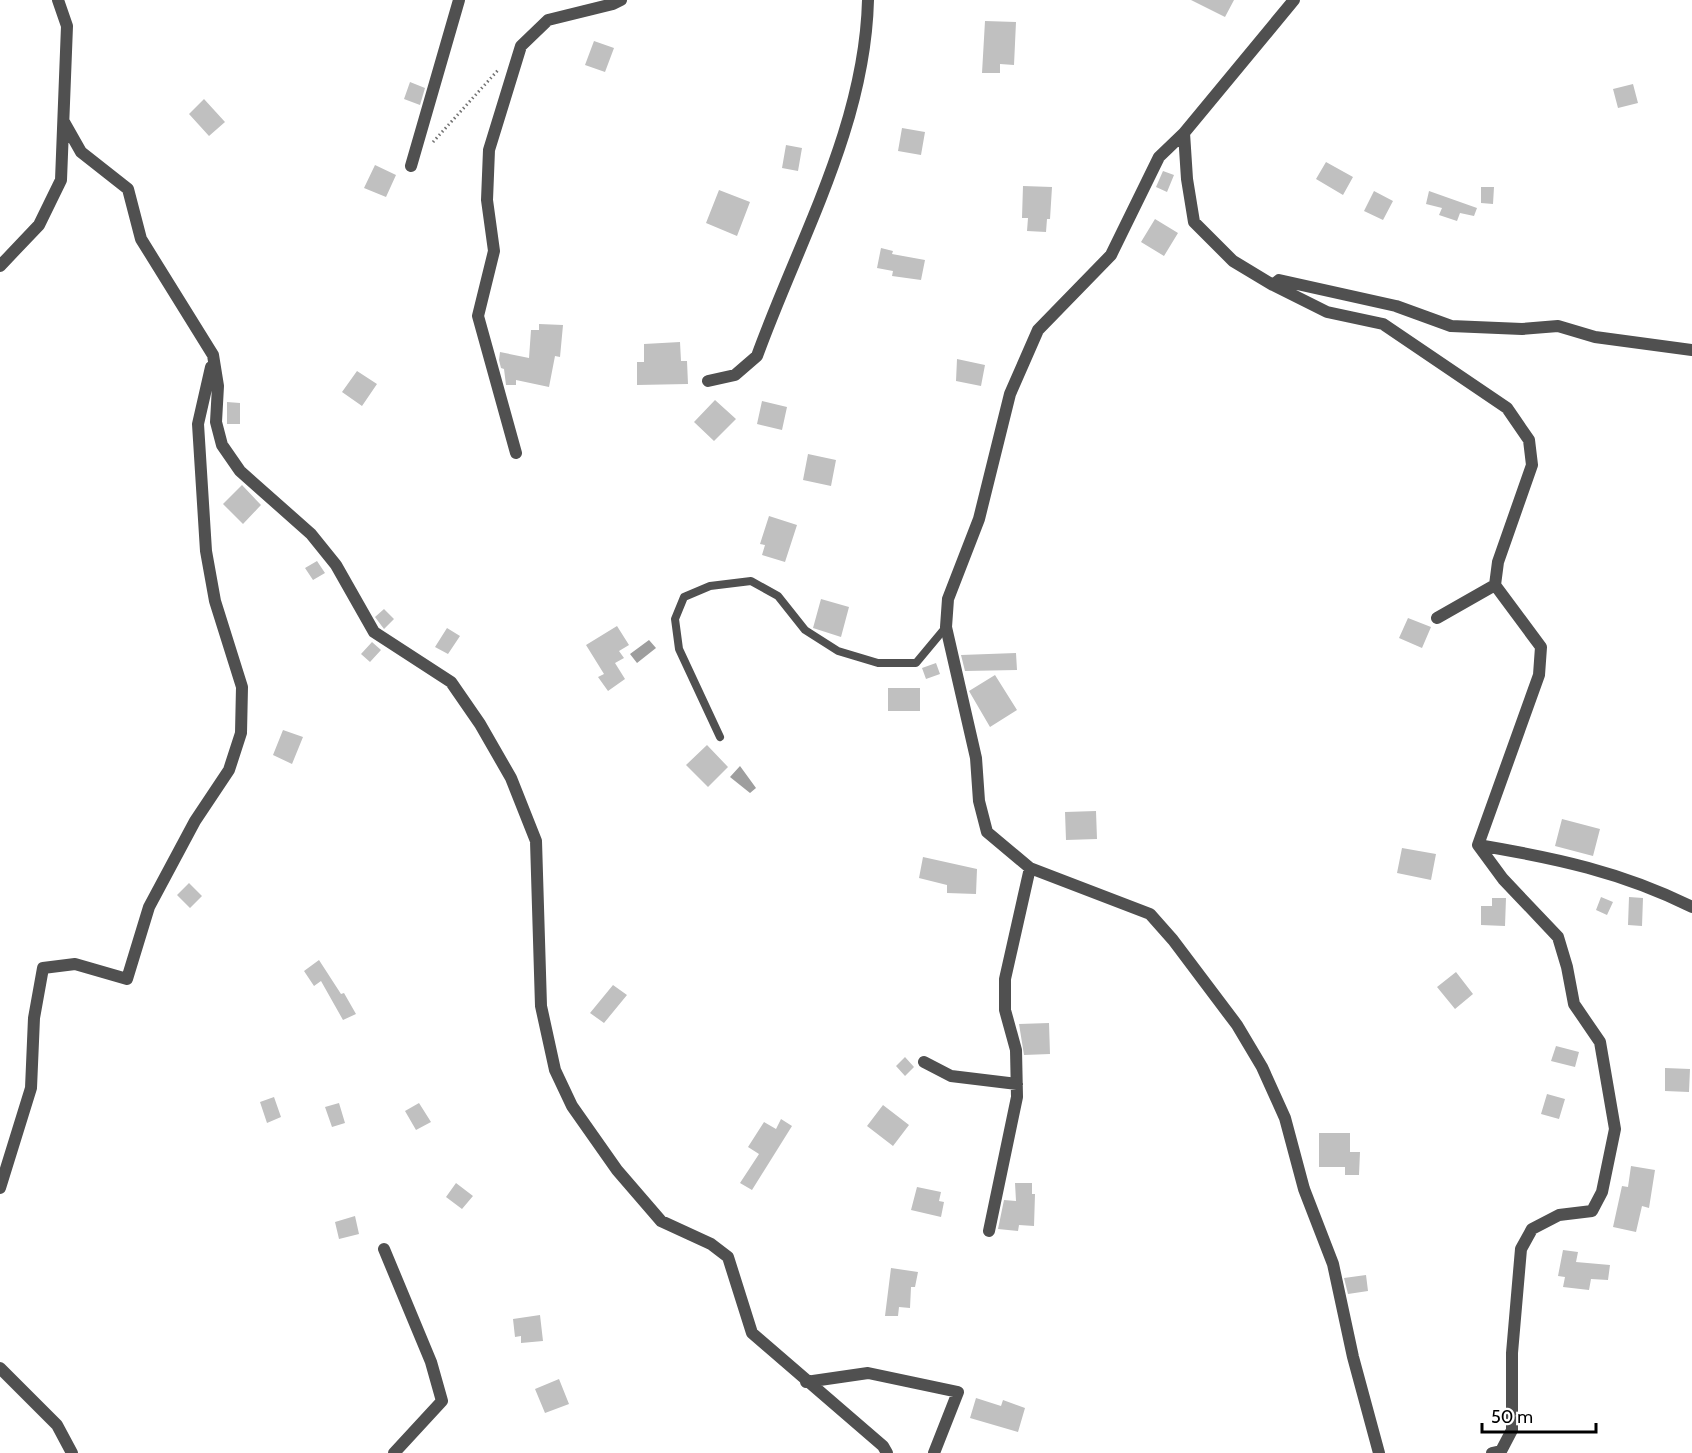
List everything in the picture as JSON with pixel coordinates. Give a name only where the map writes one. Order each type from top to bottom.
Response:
[{"type":"street","points":[[0,266],[39,225],[61,180],[67,26],[58,0]]},
{"type":"street","points":[[411,166],[459,0]]},
{"type":"street","points":[[516,453],[478,316],[494,251],[487,200],[489,150],[521,46],[548,20],[621,0]]},
{"type":"street","points":[[708,381],[735,375],[757,356],[841,148],[867,40],[868,0]]},
{"type":"street","points":[[1289,2],[1184,132],[1160,157],[1111,255],[1038,330],[1011,394],[979,519],[948,599],[946,627],[976,759],[979,801],[987,832],[1030,868],[1150,914],[1173,940],[1237,1026],[1257,1059],[1285,1118],[1304,1189],[1333,1264],[1353,1357],[1379,1452],[1393,1453]]},
{"type":"street","points":[[64,122],[81,152],[128,189],[141,239],[213,356],[218,386],[216,422],[222,445],[240,471],[311,534],[336,565],[374,632],[451,682],[480,724],[511,778],[536,841],[541,1006],[555,1070],[572,1106],[617,1170],[661,1221],[711,1244],[728,1257],[752,1333],[883,1446],[886,1453]]},
{"type":"street","points":[[1184,132],[1187,179],[1194,222],[1233,261],[1272,285],[1327,312],[1383,324],[1507,408],[1529,440],[1532,465],[1498,562],[1495,585],[1541,647],[1539,675],[1478,845]]},
{"type":"street","points":[[1272,285],[1279,280],[1396,306],[1451,326],[1522,329],[1557,326],[1595,337],[1692,350]]},
{"type":"street","points":[[0,1188],[31,1088],[33,1018],[43,968],[75,964],[127,979],[149,907],[195,821],[229,770],[241,733],[242,687],[215,601],[206,551],[198,424],[209,386],[213,356]]},
{"type":"street","points":[[1437,618],[1495,585]]},
{"type":"street","points":[[1478,845],[1557,858],[1650,886],[1692,907]]},
{"type":"street","points":[[1478,845],[1503,879],[1558,937],[1574,1004],[1600,1042],[1615,1129],[1602,1192],[1592,1211],[1558,1215],[1532,1229],[1521,1250],[1512,1353],[1512,1430],[1501,1451],[1492,1453]]},
{"type":"street","points":[[989,1231],[1017,1097],[1016,1050],[1005,1010],[1005,979],[1030,868]]},
{"type":"street","points":[[924,1062],[951,1076],[1017,1084]]},
{"type":"street","points":[[384,1249],[431,1362],[442,1401],[394,1453]]},
{"type":"street","points":[[0,1368],[57,1425],[72,1453]]},
{"type":"street","points":[[807,1382],[868,1373],[958,1392],[934,1453]]},
{"type":"lane","points":[[720,737],[679,649],[675,619],[684,597],[710,586],[751,581],[778,596],[805,630],[838,651],[878,663],[916,663],[946,627]]},
{"type":"path","points":[[426,148],[505,63]]},
{"type":"shaded area","points":[[649,640],[656,648],[637,663],[630,654]]},
{"type":"shaded area","points":[[740,766],[756,788],[750,793],[730,777]]},
{"type":"building","points":[[1191,0],[1234,0],[1225,17]]},
{"type":"building","points":[[985,21],[1016,22],[1014,65],[1000,64],[1000,73],[982,73]]},
{"type":"building","points":[[594,41],[614,48],[605,72],[585,65]]},
{"type":"building","points":[[410,82],[425,88],[420,105],[404,99]]},
{"type":"building","points":[[1633,84],[1638,103],[1618,108],[1613,89]]},
{"type":"building","points":[[204,99],[225,122],[209,136],[189,114]]},
{"type":"building","points":[[902,128],[925,132],[921,155],[898,151]]},
{"type":"building","points":[[786,145],[802,148],[798,171],[782,168]]},
{"type":"building","points":[[1326,162],[1353,177],[1343,195],[1316,179]]},
{"type":"building","points":[[375,165],[396,175],[386,197],[364,188]]},
{"type":"building","points":[[1163,171],[1174,175],[1167,192],[1156,187]]},
{"type":"building","points":[[1023,186],[1052,187],[1050,219],[1047,219],[1046,232],[1027,231],[1028,218],[1022,218]]},
{"type":"building","points":[[1481,187],[1494,187],[1493,204],[1481,203]]},
{"type":"building","points":[[719,190],[750,202],[737,236],[706,223]]},
{"type":"building","points":[[1374,191],[1393,201],[1383,220],[1364,211]]},
{"type":"building","points":[[1429,191],[1477,208],[1474,216],[1460,213],[1457,221],[1439,215],[1442,208],[1426,204]]},
{"type":"building","points":[[1155,219],[1178,233],[1164,256],[1141,242]]},
{"type":"building","points":[[881,248],[893,251],[892,254],[925,260],[921,280],[892,276],[893,271],[877,268]]},
{"type":"building","points":[[539,324],[563,325],[560,357],[555,356],[549,387],[516,380],[516,385],[506,385],[504,369],[501,368],[499,360],[500,352],[529,358],[531,330],[539,330]]},
{"type":"building","points":[[680,342],[681,361],[687,361],[688,384],[637,385],[637,362],[644,362],[644,344]]},
{"type":"building","points":[[957,359],[985,365],[981,386],[956,381]]},
{"type":"building","points":[[357,371],[377,384],[362,406],[342,392]]},
{"type":"building","points":[[715,400],[736,419],[714,441],[694,422]]},
{"type":"building","points":[[762,401],[787,407],[782,430],[757,424]]},
{"type":"building","points":[[227,402],[240,403],[240,424],[227,424]]},
{"type":"building","points":[[808,454],[836,460],[831,486],[803,480]]},
{"type":"building","points":[[242,485],[261,505],[243,524],[223,504]]},
{"type":"building","points":[[769,516],[797,525],[785,562],[762,555],[765,545],[760,544]]},
{"type":"building","points":[[317,561],[325,573],[313,580],[305,568]]},
{"type":"building","points":[[821,599],[849,607],[841,637],[813,628]]},
{"type":"building","points":[[384,609],[394,619],[384,629],[375,617]]},
{"type":"building","points":[[1408,618],[1431,627],[1422,648],[1399,638]]},
{"type":"building","points":[[617,626],[629,645],[619,651],[624,658],[615,663],[625,679],[608,691],[598,677],[604,674],[586,645]]},
{"type":"building","points":[[447,628],[460,636],[448,654],[435,647]]},
{"type":"building","points":[[372,642],[381,650],[370,662],[361,654]]},
{"type":"building","points":[[1016,653],[1017,670],[965,671],[961,655]]},
{"type":"building","points":[[936,663],[940,674],[926,679],[922,668]]},
{"type":"building","points":[[995,675],[1017,710],[990,727],[969,691]]},
{"type":"building","points":[[888,688],[920,688],[920,711],[888,711]]},
{"type":"building","points":[[283,730],[303,737],[292,764],[273,755]]},
{"type":"building","points":[[707,745],[728,767],[708,787],[686,765]]},
{"type":"building","points":[[1096,811],[1097,839],[1066,840],[1065,812]]},
{"type":"building","points":[[1562,819],[1600,829],[1593,856],[1555,846]]},
{"type":"building","points":[[1402,848],[1436,854],[1431,880],[1397,873]]},
{"type":"building","points":[[923,857],[977,869],[976,894],[947,893],[947,885],[919,878]]},
{"type":"building","points":[[189,883],[202,896],[190,908],[177,895]]},
{"type":"building","points":[[1601,897],[1613,902],[1607,915],[1596,910]]},
{"type":"building","points":[[1629,897],[1643,898],[1642,926],[1628,925]]},
{"type":"building","points":[[1492,898],[1506,898],[1505,926],[1481,925],[1481,906],[1492,906]]},
{"type":"building","points":[[319,960],[341,994],[344,993],[356,1014],[343,1020],[321,981],[314,986],[304,971]]},
{"type":"building","points":[[1456,972],[1473,994],[1455,1009],[1437,987]]},
{"type":"building","points":[[613,985],[627,995],[604,1023],[590,1013]]},
{"type":"building","points":[[1049,1023],[1050,1054],[1024,1055],[1019,1024]]},
{"type":"building","points":[[1556,1046],[1579,1052],[1575,1067],[1551,1061]]},
{"type":"building","points":[[905,1057],[914,1067],[905,1076],[896,1066]]},
{"type":"building","points":[[1665,1068],[1690,1069],[1689,1092],[1665,1091]]},
{"type":"building","points":[[1547,1094],[1565,1099],[1559,1119],[1541,1114]]},
{"type":"building","points":[[274,1097],[281,1117],[267,1123],[260,1102]]},
{"type":"building","points":[[339,1103],[345,1123],[332,1127],[325,1107]]},
{"type":"building","points":[[419,1103],[431,1122],[416,1130],[405,1111]]},
{"type":"building","points":[[883,1105],[909,1125],[893,1146],[867,1126]]},
{"type":"building","points":[[781,1119],[792,1126],[752,1190],[740,1183],[759,1154],[748,1147],[764,1122],[776,1129]]},
{"type":"building","points":[[1319,1133],[1350,1133],[1350,1152],[1360,1152],[1359,1175],[1345,1175],[1345,1167],[1319,1167]]},
{"type":"building","points":[[1631,1166],[1655,1170],[1649,1208],[1642,1206],[1636,1232],[1613,1227],[1622,1186],[1628,1187]]},
{"type":"building","points":[[456,1183],[473,1196],[462,1209],[446,1197]]},
{"type":"building","points":[[1015,1183],[1032,1183],[1032,1194],[1035,1194],[1034,1226],[1019,1225],[1018,1231],[998,1229],[1004,1200],[1016,1201]]},
{"type":"building","points":[[917,1187],[941,1192],[939,1201],[944,1202],[941,1217],[911,1210]]},
{"type":"building","points":[[355,1216],[359,1234],[339,1239],[335,1222]]},
{"type":"building","points":[[1563,1250],[1578,1252],[1576,1262],[1610,1265],[1608,1280],[1591,1279],[1589,1290],[1563,1287],[1565,1277],[1558,1276]]},
{"type":"building","points":[[891,1268],[918,1272],[915,1287],[911,1287],[910,1308],[899,1307],[898,1316],[885,1316]]},
{"type":"building","points":[[1366,1275],[1368,1291],[1348,1294],[1344,1278]]},
{"type":"building","points":[[540,1315],[543,1341],[521,1343],[521,1336],[515,1337],[513,1319]]},
{"type":"building","points":[[559,1379],[569,1404],[545,1413],[535,1389]]},
{"type":"building","points":[[976,1398],[1001,1406],[1003,1400],[1025,1408],[1018,1432],[970,1418]]}]
